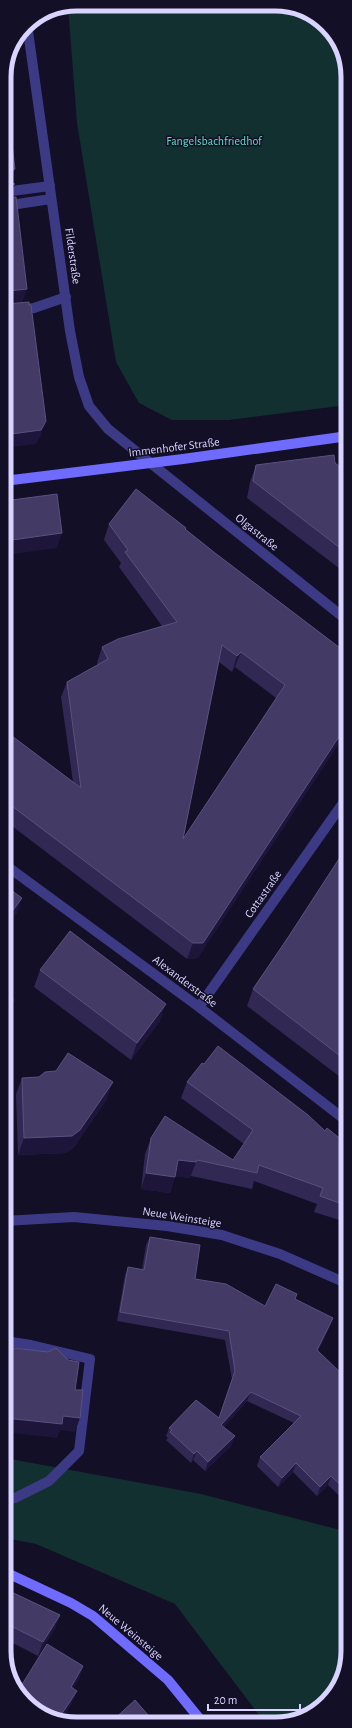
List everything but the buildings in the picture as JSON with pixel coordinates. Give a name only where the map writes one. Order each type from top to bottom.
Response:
[{"type":"main road","name":"Immenhofer Straße","points":[[11,480],[341,437]]},
{"type":"main road","name":"Neue Weinsteige","points":[[11,1575],[64,1600],[93,1616],[168,1680],[198,1717]]},
{"type":"street","name":"Filderstraße","points":[[29,32],[70,331],[79,377],[89,406],[108,429],[151,463]]},
{"type":"street","points":[[11,191],[50,186]]},
{"type":"street","points":[[11,205],[51,199]]},
{"type":"street","points":[[11,311],[34,308],[66,297]]},
{"type":"street","name":"Olgastraße","points":[[151,463],[341,615]]},
{"type":"street","name":"Cottastraße","points":[[199,1007],[341,806]]},
{"type":"street","name":"Alexanderstraße","points":[[11,869],[199,1007],[341,1117]]},
{"type":"street","name":"Neue Weinsteige","points":[[11,1221],[74,1217],[167,1226],[222,1235],[280,1254],[341,1281]]},
{"type":"street","points":[[11,1342],[31,1345],[90,1359],[79,1451],[49,1481],[15,1498],[11,1498]]},
{"type":"green space","name":"Fangelsbachfriedhof","points":[[68,12],[288,12],[308,20],[325,33],[330,40],[339,60],[341,77],[341,406],[229,420],[172,420],[139,403],[116,362],[77,123]]},
{"type":"green space","points":[[11,1459],[201,1494],[341,1530],[341,1655],[336,1676],[325,1695],[304,1710],[284,1716],[260,1717],[175,1604],[36,1544],[11,1539]]}]
